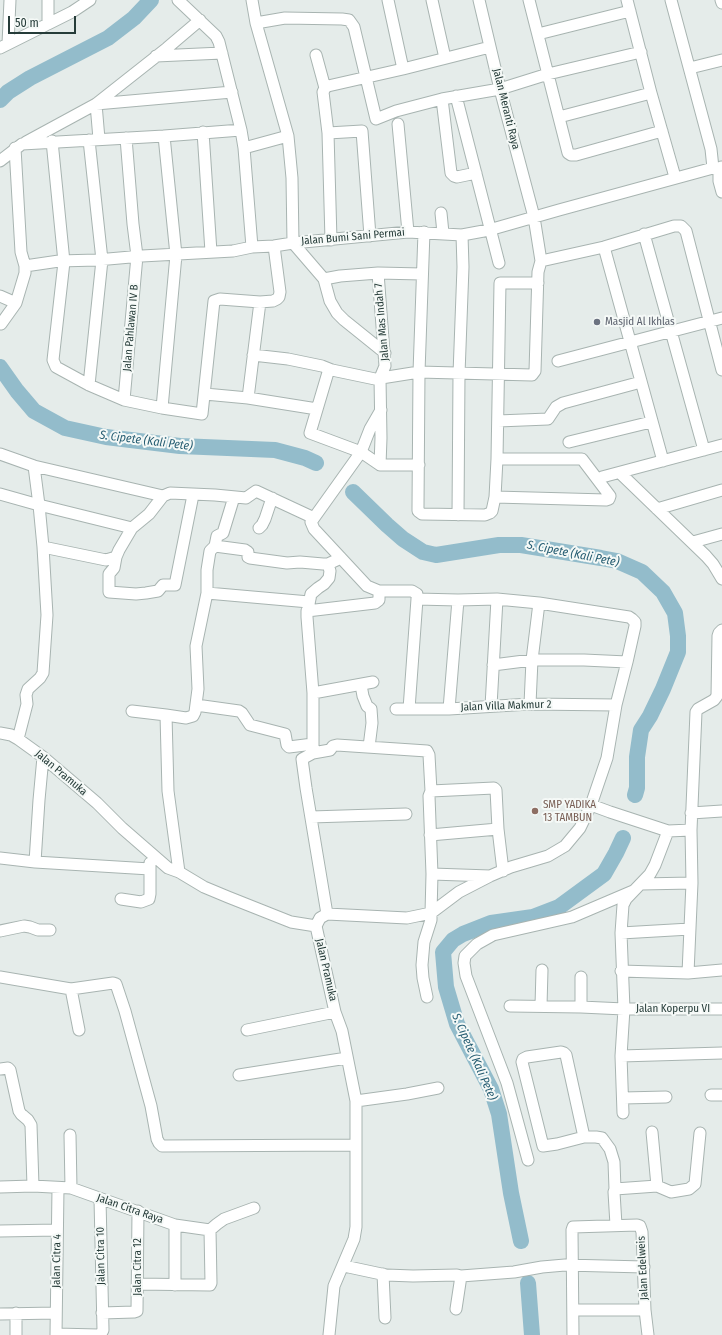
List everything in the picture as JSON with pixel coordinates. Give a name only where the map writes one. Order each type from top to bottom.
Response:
[{"type":"street","points":[[4,46],[10,0]]},
{"type":"street","points":[[48,0],[48,24]]},
{"type":"street","points":[[4,46],[72,12],[90,0]]},
{"type":"street","points":[[252,0],[256,23],[288,136],[292,178],[293,243],[324,279],[330,301],[337,313],[384,353]]},
{"type":"street","points":[[388,0],[403,69]]},
{"type":"street","points":[[432,0],[445,58]]},
{"type":"street","name":"Jalan Meranti Raya","points":[[479,0],[500,89],[534,217],[541,261],[538,272],[534,374],[498,374]]},
{"type":"street","points":[[529,0],[566,148],[571,155],[576,155],[662,131]]},
{"type":"street","points":[[627,0],[675,178]]},
{"type":"street","points":[[671,0],[711,149],[719,170],[719,181],[722,192]]},
{"type":"street","points":[[183,2],[216,36],[222,53],[244,148],[252,247]]},
{"type":"street","points":[[538,34],[630,11]]},
{"type":"street","points":[[256,23],[285,18],[349,20],[354,28],[376,119],[396,111],[442,99],[500,89],[548,74],[641,52]]},
{"type":"street","points":[[0,161],[19,146],[96,104],[200,20]]},
{"type":"street","points":[[325,88],[328,86],[490,47]]},
{"type":"street","points":[[156,56],[222,53]]},
{"type":"street","points":[[316,55],[325,88],[323,92],[328,133],[331,240]]},
{"type":"street","points":[[690,68],[722,60]]},
{"type":"street","points":[[96,104],[232,92]]},
{"type":"street","points":[[559,117],[651,93]]},
{"type":"street","points":[[456,96],[489,230],[499,263]]},
{"type":"street","points":[[442,99],[452,173],[457,177],[476,173]]},
{"type":"street","points":[[88,385],[102,260],[94,140],[96,104]]},
{"type":"street","points":[[398,124],[408,232]]},
{"type":"street","points":[[19,146],[52,141],[164,136],[241,130]]},
{"type":"street","points":[[328,133],[362,131],[370,236]]},
{"type":"street","points":[[203,132],[211,252]]},
{"type":"street","points":[[162,408],[176,254],[164,136]]},
{"type":"street","points":[[244,148],[288,136]]},
{"type":"street","name":"Jalan Pahlawan IV B","points":[[124,400],[137,256],[126,138]]},
{"type":"street","points":[[52,141],[64,262],[53,360],[56,367],[88,385],[124,400],[202,414],[214,301],[220,298],[260,302],[273,301],[279,297],[274,246]]},
{"type":"street","points":[[2,324],[16,304],[22,284],[25,266],[22,252],[19,146]]},
{"type":"street","name":"Jalan Bumi Sani Permai","points":[[25,266],[137,256],[233,251],[252,247],[408,232],[462,235],[489,230],[675,178],[719,170]]},
{"type":"street","points":[[441,214],[443,233]]},
{"type":"street","points":[[541,261],[604,247],[644,234],[674,226],[681,226],[686,231],[722,370]]},
{"type":"street","points":[[424,232],[419,372],[418,465],[418,511],[422,514],[488,514],[492,511],[495,496],[497,459],[500,283],[538,283]]},
{"type":"street","points":[[644,234],[704,450]]},
{"type":"street","points":[[458,515],[459,374],[463,267],[462,235]]},
{"type":"street","points":[[604,247],[651,422],[663,461]]},
{"type":"street","points":[[324,279],[340,276],[378,273],[422,274]]},
{"type":"street","name":"Jalan Mas Indah 7","points":[[378,273],[385,366],[380,378],[380,465]]},
{"type":"street","points":[[0,296],[16,304]]},
{"type":"street","points":[[248,398],[260,302]]},
{"type":"street","points":[[558,361],[722,318]]},
{"type":"street","points":[[253,355],[288,359],[375,379],[419,372],[498,374]]},
{"type":"street","points":[[329,369],[310,433],[361,452],[380,465],[418,465]]},
{"type":"street","points":[[498,421],[548,419],[562,403],[641,382]]},
{"type":"street","points":[[205,394],[248,398],[317,409]]},
{"type":"street","points":[[381,410],[370,429],[361,452],[312,522],[314,529],[367,586],[379,591],[412,591],[417,594],[418,599],[408,709]]},
{"type":"street","points":[[569,442],[651,422]]},
{"type":"street","points":[[602,477],[722,445]]},
{"type":"street","points":[[0,454],[34,466],[163,496]]},
{"type":"street","points":[[495,496],[606,500],[609,499],[610,496],[582,459],[497,459]]},
{"type":"street","points":[[18,739],[27,704],[26,695],[28,689],[40,678],[42,672],[47,615],[40,505],[34,466]]},
{"type":"street","points":[[620,473],[693,542],[713,564],[722,579]]},
{"type":"street","points":[[657,509],[722,490]]},
{"type":"street","points":[[193,495],[175,585],[163,586],[158,591],[146,593],[111,593],[109,591],[109,574],[114,568],[116,558],[132,528],[149,514],[163,496],[170,493],[220,495],[246,498],[256,491],[314,518]]},
{"type":"street","points":[[0,494],[132,528]]},
{"type":"street","points":[[132,711],[186,718],[190,718],[196,712],[198,689],[196,646],[207,593],[207,570],[210,551],[215,546],[217,536],[225,530],[234,497]]},
{"type":"street","points":[[259,528],[265,519],[272,498]]},
{"type":"street","points":[[693,542],[722,534]]},
{"type":"street","points":[[215,546],[245,550],[248,552],[248,556],[250,558],[287,563],[300,562],[328,564],[340,558]]},
{"type":"street","points":[[43,547],[106,560],[116,558]]},
{"type":"street","points":[[327,914],[302,762],[304,757],[313,748],[313,692],[307,617],[308,607],[311,594],[324,584],[328,578],[330,571],[328,564]]},
{"type":"street","points":[[207,593],[308,607],[375,603],[378,600],[379,591]]},
{"type":"street","points":[[316,926],[320,918],[327,914],[407,918],[432,913],[459,892],[490,876],[503,870],[548,856],[565,846],[580,828],[591,805],[607,758],[616,705],[635,626],[635,622],[632,619],[629,617],[539,603],[498,599],[418,599]]},
{"type":"street","points":[[491,706],[498,599]]},
{"type":"street","points":[[449,709],[458,600]]},
{"type":"street","points":[[530,704],[532,660],[539,603]]},
{"type":"street","points":[[688,973],[692,883],[691,813],[696,712],[698,709],[714,700],[717,696],[718,636],[722,630]]},
{"type":"street","points":[[493,665],[532,660],[627,662]]},
{"type":"street","points":[[313,692],[373,682]]},
{"type":"street","points":[[361,685],[367,706],[371,709],[372,723],[369,747]]},
{"type":"street","name":"Jalan Villa Makmur 2","points":[[396,709],[449,709],[530,704],[616,705]]},
{"type":"street","points":[[196,705],[239,711],[242,713],[250,726],[285,734],[288,746],[330,750],[333,746],[337,745],[428,752],[431,791],[429,793],[432,913],[424,942],[423,952],[423,978],[427,997]]},
{"type":"street","points":[[166,715],[168,791],[179,872]]},
{"type":"street","name":"Jalan Pramuka","points":[[0,733],[11,735],[43,757],[97,803],[122,828],[168,868],[179,872],[204,887],[291,922],[316,926],[335,1012],[342,1031],[356,1101],[356,1227],[354,1239],[344,1266],[334,1286],[329,1335]]},
{"type":"street","points":[[35,862],[38,800],[43,757]]},
{"type":"street","points":[[431,791],[494,788],[496,790],[498,829],[503,870]]},
{"type":"street","points":[[591,805],[668,831],[691,830]]},
{"type":"street","points":[[691,813],[722,811]]},
{"type":"street","points":[[311,817],[406,814]]},
{"type":"street","points":[[430,835],[498,829]]},
{"type":"street","points":[[623,1113],[621,1056],[624,1009],[621,971],[621,933],[623,905],[626,899],[650,874],[656,865],[668,831]]},
{"type":"street","points":[[122,899],[141,902],[149,898],[150,852]]},
{"type":"street","points":[[0,858],[35,862],[150,869]]},
{"type":"street","points":[[432,874],[490,876]]},
{"type":"street","points":[[528,1160],[507,1082],[466,976],[464,964],[465,956],[477,944],[493,935],[567,919],[581,914],[637,887],[692,883]]},
{"type":"street","points":[[0,931],[24,926],[38,930],[50,930]]},
{"type":"street","points":[[621,933],[690,930]]},
{"type":"street","points":[[542,970],[542,1006]]},
{"type":"street","points":[[621,971],[688,973],[722,970]]},
{"type":"street","points":[[0,977],[71,988],[113,983],[116,984],[151,1106],[157,1139],[162,1146],[355,1145]]},
{"type":"street","points":[[580,1007],[581,977]]},
{"type":"street","points":[[71,988],[79,1030]]},
{"type":"street","name":"Jalan Koperpu VI","points":[[510,1006],[624,1009],[722,1009]]},
{"type":"street","points":[[247,1030],[335,1012]]},
{"type":"street","points":[[573,1335],[572,1230],[573,1227],[616,1225],[614,1162],[610,1149],[602,1138],[584,1137],[543,1146],[522,1062],[523,1059],[547,1054],[564,1053],[568,1059],[584,1137]]},
{"type":"street","points":[[621,1056],[722,1053]]},
{"type":"street","points":[[239,1075],[347,1058]]},
{"type":"street","points":[[0,1069],[8,1068],[10,1070],[21,1114],[31,1125],[33,1186]]},
{"type":"street","points":[[356,1101],[438,1088]]},
{"type":"street","points":[[623,1098],[666,1097]]},
{"type":"street","points":[[652,1132],[657,1186]]},
{"type":"street","points":[[615,1189],[657,1186],[671,1192],[690,1189],[695,1184],[700,1133]]},
{"type":"street","points":[[70,1135],[71,1188]]},
{"type":"street","name":"Jalan Citra Raya","points":[[0,1187],[33,1186],[71,1188],[175,1225],[210,1230]]},
{"type":"street","name":"Jalan Citra 4","points":[[56,1334],[58,1188]]},
{"type":"street","name":"Jalan Citra 10","points":[[56,1334],[98,1335],[101,1334],[103,1330],[100,1199]]},
{"type":"street","points":[[138,1284],[210,1284],[210,1230],[224,1220],[254,1208]]},
{"type":"street","name":"Jalan Citra 12","points":[[102,1313],[134,1312],[137,1310],[138,1211]]},
{"type":"street","points":[[175,1225],[175,1285]]},
{"type":"street","name":"Jalan Edelweis","points":[[616,1225],[640,1226],[648,1335]]},
{"type":"street","points":[[0,1231],[57,1230]]},
{"type":"street","points":[[344,1266],[383,1274],[413,1276],[461,1276],[514,1272],[535,1268],[572,1265],[644,1267]]},
{"type":"street","points":[[383,1274],[385,1318]]},
{"type":"street","points":[[456,1309],[461,1276]]},
{"type":"street","points":[[573,1310],[645,1310]]},
{"type":"street","points":[[16,1313],[16,1335]]},
{"type":"street","points":[[0,1314],[56,1313]]},
{"type":"waterway","name":"S. Cipete (Kali Pete)","points":[[0,100],[8,92],[30,78],[108,38],[134,18],[151,0]]},
{"type":"waterway","name":"S. Cipete (Kali Pete)","points":[[0,367],[17,391],[34,411],[65,428],[106,437],[180,446],[275,450],[305,458],[316,463]]},
{"type":"waterway","name":"S. Cipete (Kali Pete)","points":[[353,492],[403,539],[423,552],[436,555],[499,545],[521,545],[601,558],[617,561],[642,572],[663,592],[675,613],[678,636],[678,652],[663,689],[650,716],[641,730],[637,757],[637,788],[635,795]]},
{"type":"waterway","name":"S. Cipete (Kali Pete)","points":[[521,1241],[511,1193],[499,1114],[491,1089],[457,1024],[446,987],[443,952],[453,940],[463,934],[491,923],[533,917],[559,907],[604,874],[623,838]]},
{"type":"waterway","name":"S. Cipete (Kali Pete)","points":[[528,1283],[532,1335]]},
{"type":"place","name":"Masjid Al Ikhlas","points":[[597,322]]},
{"type":"place","name":"SMP YADIKA 13 TAMBUN","points":[[535,811]]}]
